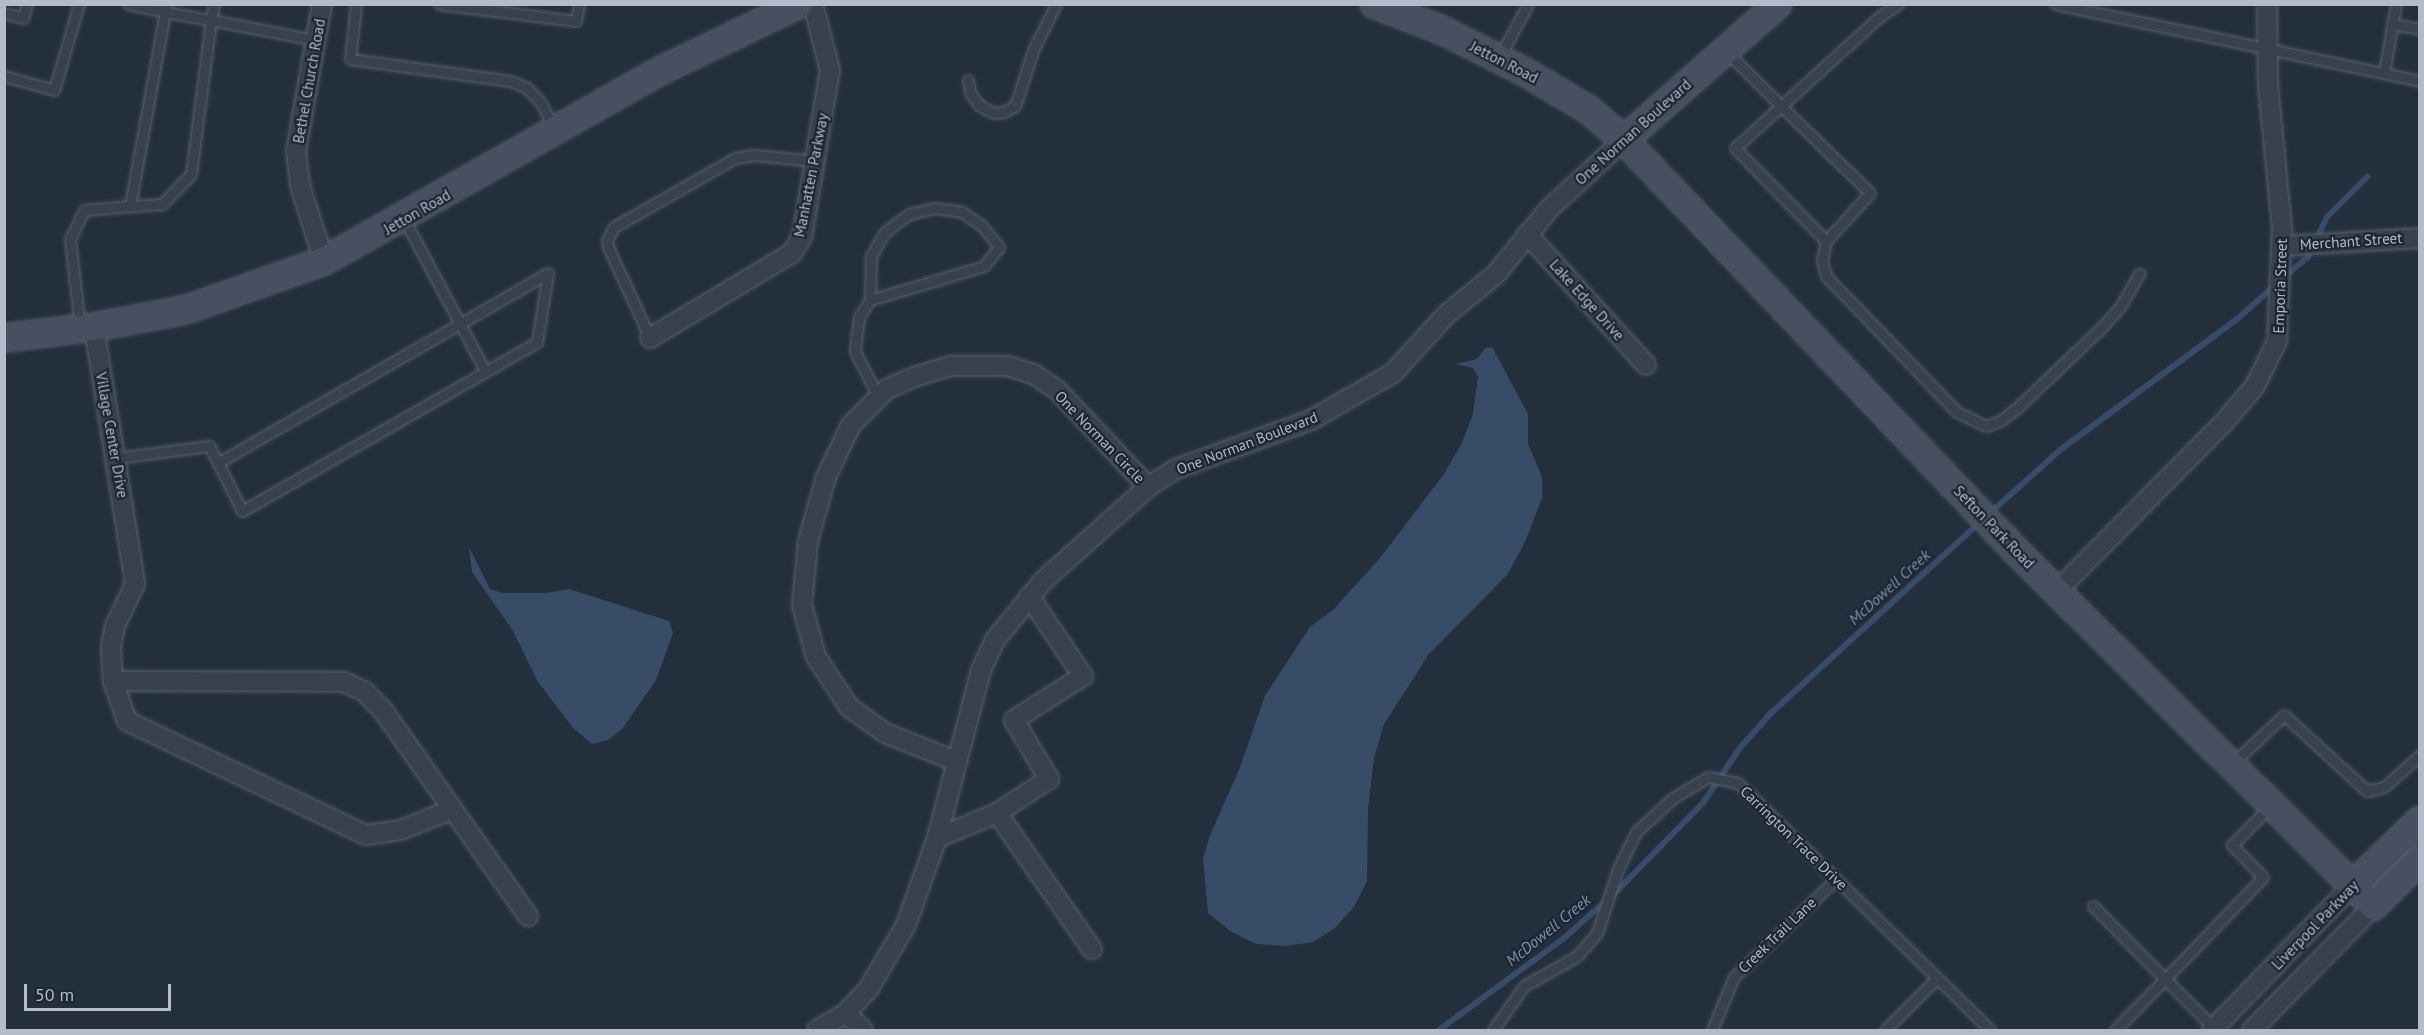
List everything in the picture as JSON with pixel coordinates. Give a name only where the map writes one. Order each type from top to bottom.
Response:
[{"type":"street","name":"Bethel Church Road","points":[[322,4],[296,151],[301,189],[324,261]]},
{"type":"street","name":"Jetton Road","points":[[4,338],[87,328],[195,307],[324,261],[404,219],[662,70],[799,4]]},
{"type":"street","name":"Manhatten Parkway","points":[[650,339],[792,253],[802,237],[830,70],[813,4]]},
{"type":"street","name":"Jetton Road","points":[[1374,4],[1444,31],[1499,58],[1589,110],[1624,140]]},
{"type":"street","name":"One Norman Boulevard","points":[[817,1030],[846,1013],[869,988],[896,945],[937,838],[955,761],[981,670],[995,640],[1029,596],[1148,487],[1200,458],[1311,420],[1393,373],[1446,315],[1496,274],[1527,234],[1624,140],[1778,4]]},
{"type":"street","name":"Emporia Street","points":[[2058,591],[2255,386],[2277,342],[2282,246],[2267,50],[2267,4]]},
{"type":"street","name":"Sefton Park Road","points":[[1624,140],[2058,591],[2374,906]]},
{"type":"street","name":"Lake Edge Drive","points":[[1527,234],[1646,365]]},
{"type":"street","name":"Merchant Street","points":[[2282,246],[2420,237]]},
{"type":"street","name":"Village Center Drive","points":[[87,328],[116,458],[131,541],[135,584],[115,626],[113,681]]},
{"type":"street","name":"One Norman Circle","points":[[955,761],[885,734],[849,707],[816,657],[802,605],[808,542],[826,477],[851,424],[878,396],[914,377],[951,366],[979,363],[1026,372],[1057,390],[1148,487]]},
{"type":"street","points":[[937,838],[998,813],[1049,779],[1014,720],[1083,676],[1029,596]]},
{"type":"street","points":[[451,810],[401,830],[366,835],[127,721],[113,681],[344,682],[365,692],[384,712],[528,916]]},
{"type":"street","points":[[998,813],[1092,949]]},
{"type":"street","name":"Liverpool Parkway","points":[[2213,1029],[2353,885],[2420,820]]},
{"type":"street","name":"Liverpool Parkway","points":[[2252,1030],[2420,860]]},
{"type":"street","points":[[846,1013],[863,1030]]},
{"type":"lane","points":[[4,13],[23,18],[27,4]]},
{"type":"lane","points":[[4,76],[54,90],[79,4]]},
{"type":"lane","points":[[128,4],[166,8],[211,20],[315,40]]},
{"type":"lane","points":[[87,328],[70,239],[84,210],[162,204],[191,174],[214,4]]},
{"type":"lane","points":[[356,4],[350,59],[511,81],[527,88],[541,103],[556,131]]},
{"type":"lane","points":[[439,4],[576,21],[579,4]]},
{"type":"lane","points":[[968,80],[970,93],[979,105],[993,113],[1004,112],[1015,106],[1034,48],[1056,4]]},
{"type":"lane","points":[[1499,58],[1528,4]]},
{"type":"lane","points":[[1826,241],[1735,148],[1879,17],[1898,4]]},
{"type":"lane","points":[[2055,4],[2420,81]]},
{"type":"lane","points":[[2384,74],[2396,4]]},
{"type":"lane","points":[[130,206],[166,8]]},
{"type":"lane","points":[[2392,24],[2420,29]]},
{"type":"lane","points":[[1726,50],[1870,193],[1826,241],[1822,261],[1826,276],[1957,412],[1986,426],[2000,421],[2018,407],[2102,327],[2120,307],[2140,273]]},
{"type":"lane","points":[[650,339],[608,247],[607,240],[614,227],[735,158],[754,155],[815,161]]},
{"type":"lane","points":[[870,300],[984,266],[999,247],[982,226],[962,212],[935,208],[909,214],[885,232],[871,256],[870,300],[859,317],[855,352],[878,396]]},
{"type":"lane","points":[[404,219],[485,370]]},
{"type":"lane","points":[[116,458],[209,446],[242,511],[537,342],[548,273],[461,327],[218,463]]},
{"type":"lane","points":[[2231,765],[2284,715],[2367,791],[2384,787],[2420,755]]},
{"type":"lane","name":"Carrington Trace Drive","points":[[1493,1030],[1524,986],[1577,956],[1597,933],[1618,869],[1636,832],[1672,798],[1708,777],[1738,783],[1990,1030]]},
{"type":"lane","points":[[2115,1030],[2263,877],[2232,845],[2271,805]]},
{"type":"lane","name":"Creek Trail Lane","points":[[1712,1030],[1734,977],[1836,879]]},
{"type":"lane","points":[[2093,906],[2213,1029]]},
{"type":"lane","points":[[1885,1030],[1937,978]]},
{"type":"water","points":[[1492,347],[1528,414],[1528,444],[1542,477],[1542,498],[1525,542],[1507,575],[1429,654],[1384,724],[1374,758],[1368,809],[1367,881],[1354,907],[1335,928],[1313,942],[1285,946],[1256,944],[1230,931],[1208,913],[1203,859],[1210,835],[1239,770],[1265,696],[1310,627],[1333,610],[1380,558],[1444,474],[1462,443],[1473,414],[1478,377],[1473,368],[1456,364],[1477,359],[1485,348]]},
{"type":"water","points":[[469,547],[490,589],[503,593],[546,593],[569,589],[669,621],[673,633],[656,680],[622,729],[608,740],[592,744],[573,728],[538,682],[513,631],[472,572]]},
{"type":"waterway","name":"McDowell Creek","points":[[2284,277],[2308,257],[2327,217],[2367,177]]},
{"type":"waterway","name":"McDowell Creek","points":[[1989,514],[2060,450],[2236,320],[2274,286]]},
{"type":"waterway","name":"McDowell Creek","points":[[1439,1030],[1563,939],[1616,892],[1703,803],[1740,748],[1771,713],[1981,521]]}]
